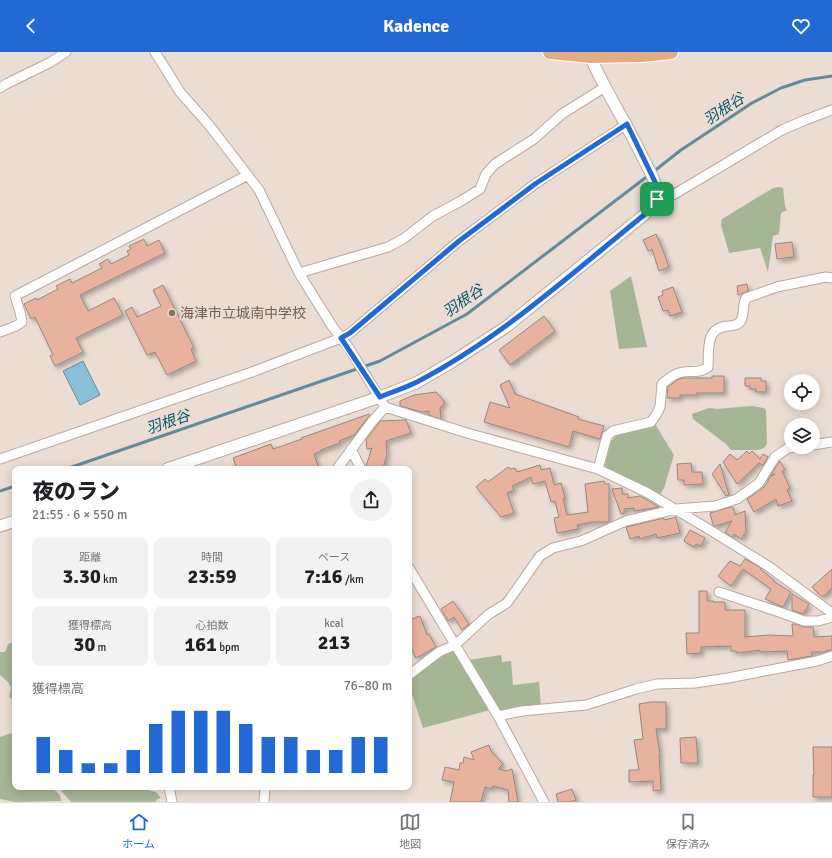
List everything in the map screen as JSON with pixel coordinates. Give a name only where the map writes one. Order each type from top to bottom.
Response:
[{"type":"main road","points":[[550,52],[643,55],[671,52]]},
{"type":"street","points":[[0,88],[51,62],[66,52]]},
{"type":"street","points":[[155,52],[180,92],[209,125],[259,190],[299,273],[332,326],[349,348],[378,393],[385,407],[467,432],[598,468],[676,509],[768,566],[832,613]]},
{"type":"street","points":[[175,466],[378,393],[416,383],[506,327],[644,215],[657,199],[657,186],[627,124],[605,87],[590,54]]},
{"type":"street","points":[[299,273],[388,247],[403,239],[433,216],[480,189],[486,174],[495,164],[534,139],[562,114],[605,87]]},
{"type":"street","points":[[657,199],[673,195],[782,130],[832,110]]},
{"type":"street","points":[[0,459],[252,372],[341,338],[350,333],[459,241],[528,188],[627,124]]},
{"type":"street","points":[[0,332],[22,322],[15,296],[248,175]]},
{"type":"street","points":[[598,468],[607,436],[613,431],[651,422],[660,407],[662,384],[680,372],[702,372],[708,367],[709,340],[715,330],[721,326],[736,325],[740,322],[746,298],[777,287],[826,277],[832,278]]},
{"type":"street","points":[[339,466],[371,423],[385,407]]},
{"type":"street","points":[[820,444],[832,442]]},
{"type":"street","points":[[351,449],[360,466]]},
{"type":"street","points":[[412,673],[439,652],[455,645],[489,614],[507,603],[540,556],[553,548],[582,542],[626,521],[676,509],[715,506],[737,499],[759,483],[775,457],[784,451]]},
{"type":"street","points":[[0,526],[12,522]]},
{"type":"street","points":[[412,573],[498,716],[544,802]]},
{"type":"street","points":[[719,592],[804,621],[818,621],[832,617]]},
{"type":"street","points":[[498,716],[522,711],[586,704],[657,684],[695,683],[728,678],[817,661],[832,656]]},
{"type":"street","points":[[170,790],[172,802]]},
{"type":"street","points":[[264,802],[265,790]]},
{"type":"green space","points":[[773,188],[783,188],[785,206],[787,210],[781,213],[779,234],[773,236],[768,272],[760,248],[729,253],[721,225],[722,219]]},
{"type":"green space","points":[[631,276],[647,347],[619,349],[610,291]]},
{"type":"green space","points":[[751,406],[764,408],[766,410],[767,444],[764,448],[758,450],[731,450],[726,444],[693,419],[692,414],[709,408],[717,409]]},
{"type":"green space","points":[[655,424],[674,455],[664,488],[660,495],[607,468],[605,465],[611,441],[617,435]]},
{"type":"green space","points":[[12,643],[12,700],[9,697],[11,688],[8,682],[0,675],[0,652],[5,652],[8,644]]},
{"type":"green space","points":[[454,649],[490,710],[423,728],[412,694],[412,676],[439,654]]},
{"type":"green space","points":[[501,655],[502,662],[511,661],[513,685],[539,682],[541,706],[500,712],[469,660]]},
{"type":"green space","points":[[11,733],[12,735],[12,790],[54,790],[60,795],[61,801],[16,802],[0,799],[0,737]]},
{"type":"green space","points":[[61,790],[150,790],[156,792],[161,798],[155,802],[71,802]]},
{"type":"water","points":[[83,361],[100,395],[80,405],[63,371]]},
{"type":"building","points":[[656,234],[669,267],[659,271],[652,249],[648,251],[643,240]]},
{"type":"building","points":[[144,239],[147,246],[159,240],[165,253],[80,295],[88,311],[114,298],[123,315],[76,338],[83,352],[55,366],[50,356],[53,355],[35,317],[31,319],[24,304],[36,298],[37,300],[58,289],[56,286],[70,279],[72,283],[102,268],[99,264],[108,259],[111,264],[129,255],[127,251],[131,249],[129,246]]},
{"type":"building","points":[[792,242],[794,257],[777,259],[775,244]]},
{"type":"building","points":[[747,284],[748,291],[738,295],[737,286]]},
{"type":"building","points":[[163,285],[194,348],[191,349],[196,361],[167,375],[155,352],[147,355],[125,311],[132,307],[137,317],[161,306],[153,290]]},
{"type":"building","points":[[673,287],[682,312],[670,316],[668,310],[663,311],[658,297],[663,295],[662,291]]},
{"type":"building","points":[[544,316],[555,331],[510,365],[499,350]]},
{"type":"building","points":[[712,376],[724,376],[724,393],[696,393],[697,395],[680,395],[680,398],[667,398],[668,387],[677,380],[683,378],[712,378]]},
{"type":"building","points":[[745,378],[761,378],[761,381],[766,381],[766,392],[756,392],[756,389],[750,389],[750,386],[745,386]]},
{"type":"building","points":[[509,380],[515,394],[579,417],[578,419],[604,426],[600,439],[573,431],[569,447],[484,422],[490,402],[510,408],[500,385]]},
{"type":"building","points":[[436,392],[445,402],[440,408],[441,419],[429,415],[429,411],[422,412],[400,406],[400,401],[414,395]]},
{"type":"building","points":[[369,414],[370,415],[354,435],[339,441],[340,443],[314,454],[318,466],[236,466],[233,458],[271,444],[273,449],[302,439],[301,438]]},
{"type":"building","points":[[406,420],[411,433],[386,441],[387,454],[384,466],[366,466],[372,448],[367,449],[366,440],[380,421]]},
{"type":"building","points":[[747,451],[749,454],[752,451],[760,459],[763,454],[768,457],[763,465],[759,463],[737,484],[723,462],[730,454],[737,460]]},
{"type":"building","points":[[780,461],[785,470],[782,471],[790,488],[787,490],[792,501],[778,506],[776,499],[754,512],[747,499],[763,488],[770,477],[775,474],[770,476]]},
{"type":"building","points":[[691,463],[692,472],[702,472],[703,484],[684,485],[684,480],[678,480],[677,464]]},
{"type":"building","points":[[720,464],[729,495],[726,496],[712,474]]},
{"type":"building","points":[[540,465],[541,470],[550,468],[554,485],[561,483],[567,515],[588,512],[585,484],[604,481],[605,484],[609,484],[609,522],[592,522],[577,525],[578,529],[557,533],[554,518],[559,517],[555,501],[551,502],[545,481],[533,484],[531,477],[512,486],[514,490],[507,493],[514,513],[501,517],[476,487],[485,479],[488,482],[508,467],[511,469],[515,468],[517,472]]},
{"type":"building","points":[[622,488],[622,494],[628,494],[628,498],[640,496],[659,507],[634,511],[634,508],[624,509],[624,513],[621,514],[612,489]]},
{"type":"building","points":[[733,507],[735,515],[745,511],[746,532],[741,539],[734,534],[732,537],[725,532],[732,521],[715,526],[713,525],[710,513]]},
{"type":"building","points":[[676,517],[680,533],[657,538],[656,534],[640,539],[639,536],[630,539],[626,527],[664,518],[664,520]]},
{"type":"building","points":[[690,530],[705,538],[701,546],[696,544],[694,547],[685,542],[684,540]]},
{"type":"building","points":[[745,559],[761,568],[760,569],[774,580],[773,581],[791,592],[783,607],[765,599],[771,589],[743,569],[731,586],[718,576],[730,561],[740,566]]},
{"type":"building","points":[[832,569],[832,588],[824,596],[821,596],[812,587]]},
{"type":"building","points":[[699,591],[707,591],[707,601],[725,602],[725,610],[745,610],[745,637],[769,635],[793,636],[792,624],[796,624],[804,627],[813,627],[814,637],[832,636],[832,650],[827,650],[824,652],[811,652],[812,656],[788,660],[787,651],[760,652],[760,650],[737,653],[736,651],[731,651],[731,646],[701,647],[701,653],[687,654],[686,633],[699,633]]},
{"type":"building","points":[[792,594],[809,604],[803,614],[792,610]]},
{"type":"building","points":[[453,601],[469,624],[462,630],[454,617],[448,621],[441,609]]},
{"type":"building","points":[[420,616],[427,635],[429,634],[436,647],[416,658],[412,650],[412,619]]},
{"type":"building","points":[[666,702],[666,729],[656,729],[660,755],[661,790],[653,791],[653,781],[629,782],[629,770],[639,770],[634,740],[643,739],[639,704]]},
{"type":"building","points":[[696,737],[698,763],[681,763],[680,738]]},
{"type":"building","points":[[489,745],[491,751],[503,764],[498,769],[506,771],[512,769],[518,802],[509,802],[508,790],[493,786],[492,789],[485,787],[481,802],[450,802],[454,782],[442,780],[445,767],[459,770],[460,763],[463,763],[464,757],[474,760],[471,752]]},
{"type":"building","points":[[813,747],[832,747],[832,797],[813,797]]},
{"type":"building","points":[[572,789],[576,800],[570,802],[558,802],[556,794]]},
{"type":"waterway","name":"羽根谷","points":[[653,172],[681,150],[752,103],[781,88],[805,80],[832,76]]},
{"type":"waterway","name":"羽根谷","points":[[75,466],[380,361],[467,314],[649,175]]},
{"type":"waterway","name":"羽根谷","points":[[0,491],[12,487]]},
{"type":"place","name":"海津市立城南中学校","points":[[172,313]]},
{"type":"route","points":[[627,124],[657,186],[657,199],[644,215],[506,327],[416,383],[380,397],[341,338],[350,333],[459,241],[535,184],[627,124]]}]
